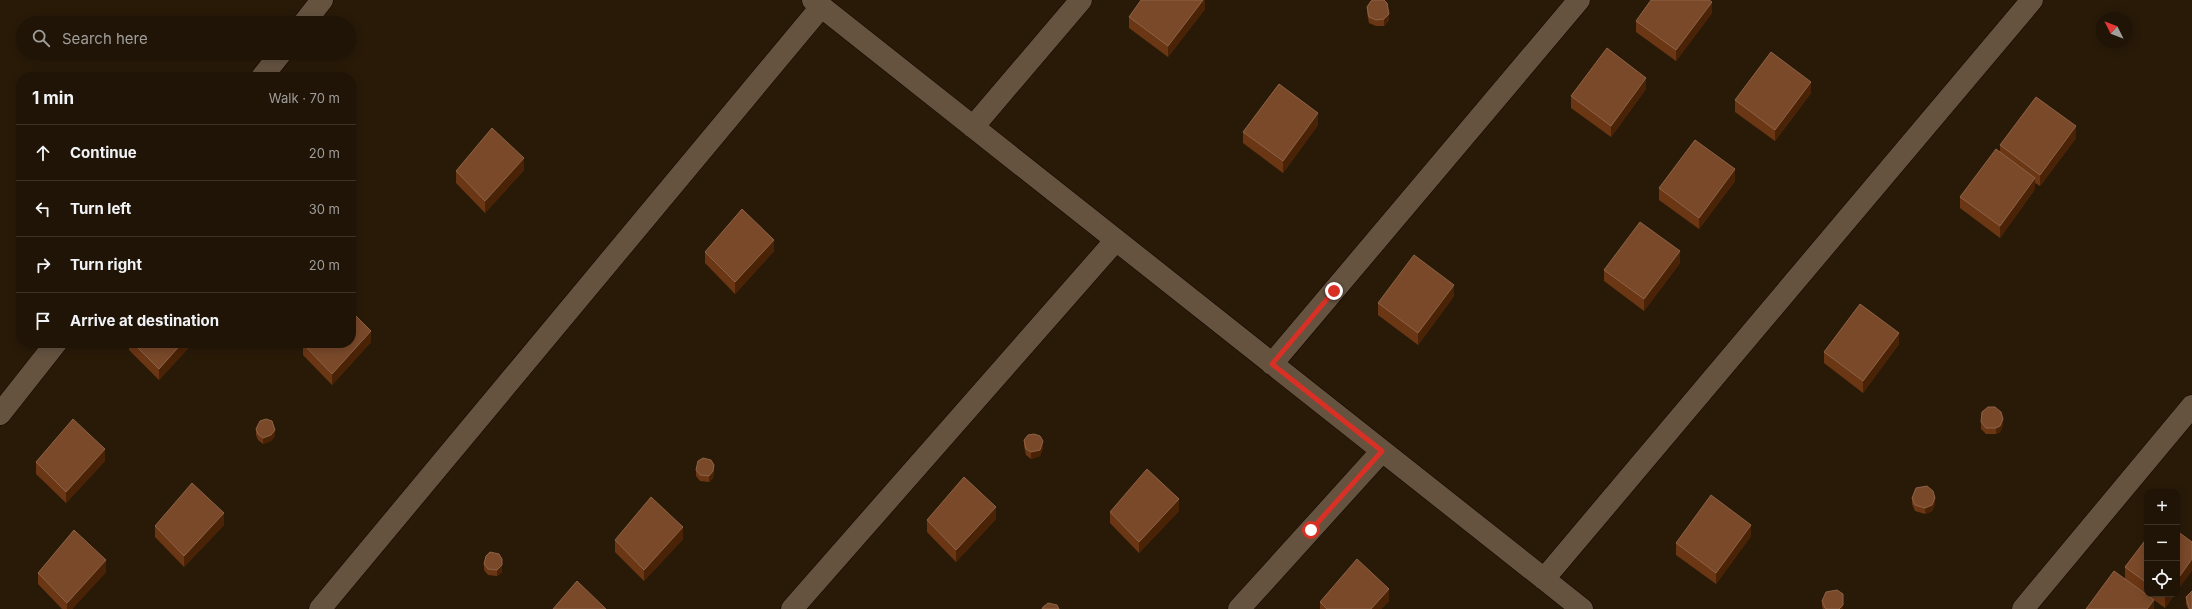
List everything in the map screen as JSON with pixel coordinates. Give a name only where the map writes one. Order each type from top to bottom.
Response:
[{"type":"street","points":[[309,16],[322,0]]},
{"type":"street","points":[[973,127],[1081,0]]},
{"type":"street","points":[[1272,364],[1579,0]]},
{"type":"street","points":[[1544,579],[2032,0]]},
{"type":"street","points":[[320,609],[817,3],[1582,609]]},
{"type":"street","points":[[266,72],[275,60]]},
{"type":"street","points":[[792,609],[1116,240]]},
{"type":"street","points":[[0,414],[52,348]]},
{"type":"street","points":[[2023,609],[2192,406]]},
{"type":"street","points":[[1239,609],[1382,451]]},
{"type":"building","points":[[1141,0],[1203,0],[1168,46],[1129,17]]},
{"type":"building","points":[[1373,0],[1384,0],[1387,3],[1389,14],[1384,19],[1376,20],[1369,17],[1367,7]]},
{"type":"building","points":[[1651,0],[1709,0],[1712,2],[1676,50],[1636,21]]},
{"type":"building","points":[[1607,48],[1646,78],[1611,126],[1571,96]]},
{"type":"building","points":[[1771,52],[1811,82],[1775,130],[1735,100]]},
{"type":"building","points":[[1279,84],[1318,113],[1283,161],[1243,132]]},
{"type":"building","points":[[2036,97],[2076,126],[2040,175],[2000,145]]},
{"type":"building","points":[[492,128],[524,158],[485,201],[456,171]]},
{"type":"building","points":[[1695,140],[1735,169],[1699,218],[1659,188]]},
{"type":"building","points":[[1996,149],[2035,178],[2000,226],[1960,197]]},
{"type":"building","points":[[742,209],[774,240],[735,282],[705,252]]},
{"type":"building","points":[[1640,222],[1680,251],[1644,299],[1604,270]]},
{"type":"building","points":[[1414,255],[1454,285],[1418,333],[1378,303]]},
{"type":"building","points":[[1860,304],[1899,333],[1863,381],[1824,352]]},
{"type":"building","points":[[356,316],[371,331],[356,348]]},
{"type":"building","points":[[138,348],[178,348],[159,369]]},
{"type":"building","points":[[307,348],[356,348],[332,374]]},
{"type":"building","points":[[1988,407],[1995,407],[2001,412],[2003,419],[2000,426],[1996,428],[1986,428],[1981,422],[1982,412]]},
{"type":"building","points":[[73,419],[105,449],[66,492],[36,462]]},
{"type":"building","points":[[266,419],[272,421],[275,430],[271,435],[263,438],[258,434],[256,429],[260,421]]},
{"type":"building","points":[[1034,434],[1040,436],[1043,441],[1040,450],[1031,452],[1026,449],[1024,440],[1028,435]]},
{"type":"building","points":[[703,458],[711,460],[714,465],[713,471],[709,476],[700,475],[696,470],[698,461]]},
{"type":"building","points":[[1147,469],[1179,499],[1139,542],[1110,512]]},
{"type":"building","points":[[964,477],[996,507],[956,550],[927,520]]},
{"type":"building","points":[[192,483],[224,513],[184,556],[155,526]]},
{"type":"building","points":[[1927,486],[1933,491],[1935,498],[1932,505],[1925,508],[1915,505],[1912,498],[1916,488]]},
{"type":"building","points":[[1711,495],[1751,525],[1716,573],[1676,543]]},
{"type":"building","points":[[651,497],[683,527],[644,570],[615,540]]},
{"type":"building","points":[[74,530],[106,560],[67,603],[38,573]]},
{"type":"building","points":[[2180,533],[2192,542],[2192,559],[2180,576]]},
{"type":"building","points":[[2144,542],[2144,581],[2125,567]]},
{"type":"building","points":[[490,552],[499,554],[502,559],[502,565],[497,570],[488,569],[484,564],[486,556]]},
{"type":"building","points":[[1357,559],[1389,589],[1371,609],[1327,609],[1320,602]]},
{"type":"building","points":[[2114,571],[2144,593],[2144,597],[2150,597],[2154,600],[2147,609],[2086,609]]},
{"type":"building","points":[[577,581],[606,609],[553,609]]},
{"type":"building","points":[[1837,590],[1843,594],[1843,605],[1839,609],[1825,608],[1822,601],[1826,592]]},
{"type":"building","points":[[2192,591],[2191,609],[2189,608],[2186,597]]},
{"type":"building","points":[[1048,603],[1057,605],[1059,609],[1042,609]]},
{"type":"route","points":[[1311,530],[1382,451],[1272,364],[1334,291]]}]
